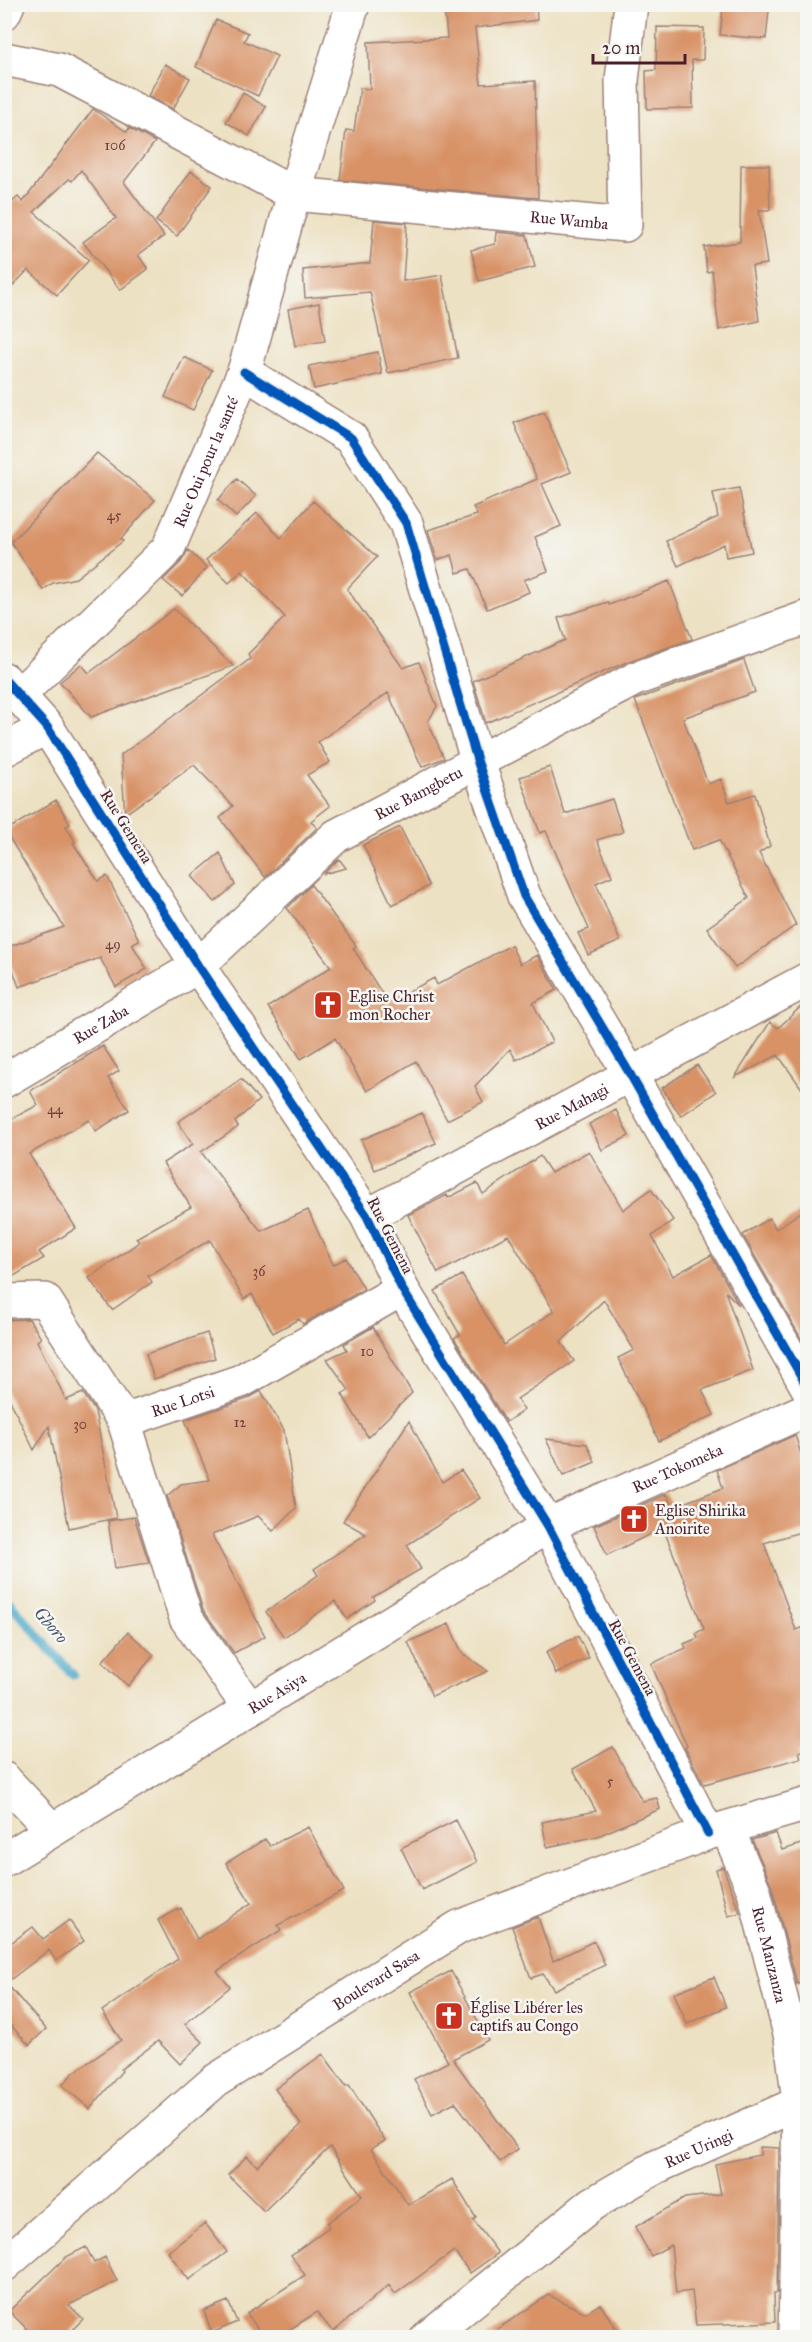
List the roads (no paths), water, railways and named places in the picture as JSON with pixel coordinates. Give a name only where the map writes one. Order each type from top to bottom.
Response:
[{"type":"street","points":[[4,13],[8,4]]},
{"type":"street","name":"Rue Oui pour la santé","points":[[12,687],[168,549],[244,372],[294,194],[353,4]]},
{"type":"street","name":"Rue Wamba","points":[[294,194],[625,225],[622,80],[631,4]]},
{"type":"street","points":[[4,59],[59,70],[294,194]]},
{"type":"street","points":[[244,372],[351,438],[406,523],[478,763],[524,896],[630,1074],[807,1388]]},
{"type":"street","name":"Rue Bamgbetu","points":[[198,966],[336,836],[634,679],[807,617]]},
{"type":"street","name":"Rue Gemena","points":[[12,687],[47,727],[198,966],[367,1215],[402,1289],[548,1526],[718,1830]]},
{"type":"street","points":[[4,750],[47,727]]},
{"type":"street","name":"Rue Zaba","points":[[4,1082],[198,966]]},
{"type":"street","name":"Rue Mahagi","points":[[367,1215],[807,978]]},
{"type":"street","name":"Rue Lotsi","points":[[124,1421],[241,1381],[402,1289]]},
{"type":"street","points":[[5,1300],[45,1300],[124,1421],[186,1618],[250,1709]]},
{"type":"street","name":"Rue Tokomeka","points":[[548,1526],[807,1409]]},
{"type":"street","name":"Rue Asiya","points":[[4,1860],[548,1526]]},
{"type":"street","points":[[4,1779],[52,1830]]},
{"type":"street","name":"Boulevard Sasa","points":[[4,2265],[215,2080],[459,1927],[718,1830],[807,1804]]},
{"type":"street","name":"Rue Manzanza","points":[[718,1830],[754,1890],[791,2038],[803,2100],[795,2337]]},
{"type":"street","name":"Rue Uringi","points":[[427,2337],[592,2204],[656,2167],[803,2100]]},
{"type":"waterway","name":"Gboro","points":[[4,1596],[73,1675]]},
{"type":"place","name":"Eglise Christ mon Rocher","points":[[328,1005]]},
{"type":"place","name":"Eglise Shirika Anoirite","points":[[634,1519]]},
{"type":"place","name":"Église Libérer les captifs au Congo","points":[[449,2016]]}]
